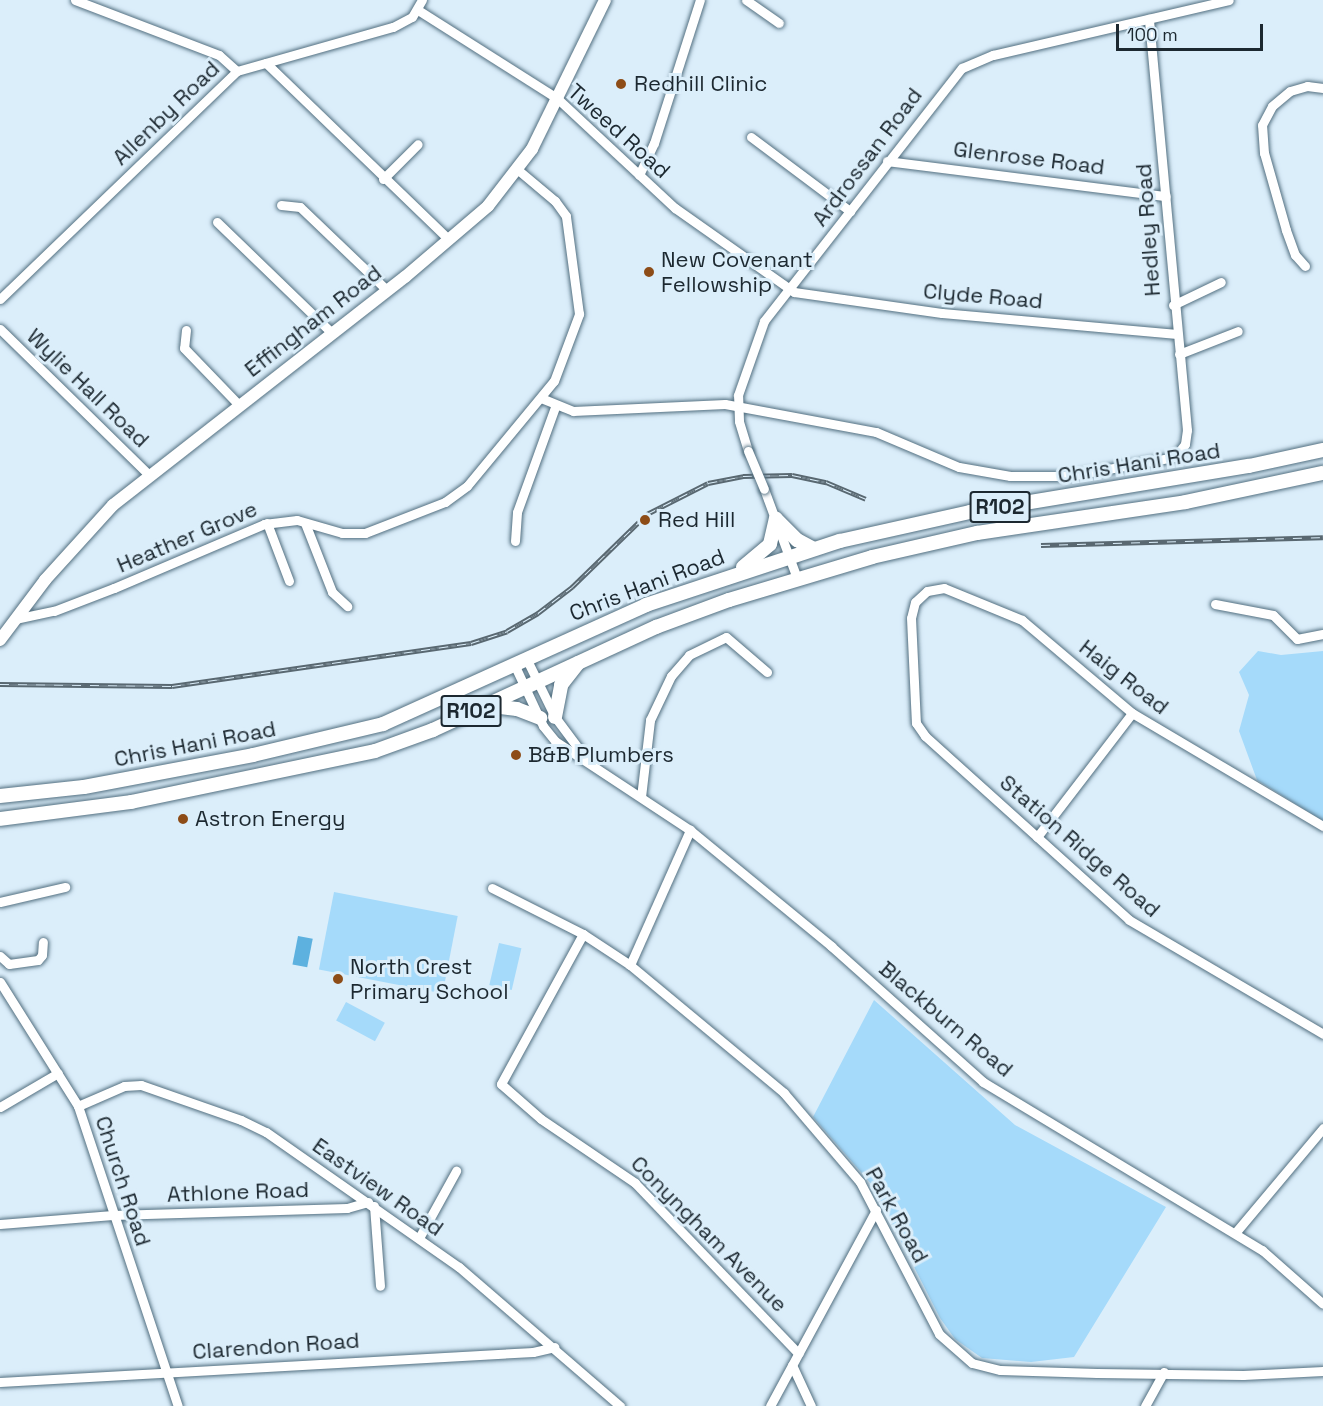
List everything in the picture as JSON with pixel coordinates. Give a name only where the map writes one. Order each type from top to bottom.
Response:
[{"type":"main road","name":"Chris Hani Road","points":[[1,796],[84,787],[343,735],[403,717],[598,625],[735,573],[814,549],[970,512],[1249,466],[1323,450]]},
{"type":"main road","name":"Chris Hani Road","points":[[0,819],[131,802],[328,763],[433,730],[656,627],[797,578],[977,533],[1186,502],[1323,473]]},
{"type":"main road","points":[[776,519],[797,540],[814,549]]},
{"type":"main road","points":[[735,573],[770,544],[776,519]]},
{"type":"main road","points":[[555,717],[561,685],[579,661]]},
{"type":"main road","points":[[483,705],[517,710],[540,718]]},
{"type":"street","points":[[75,0],[219,55],[237,71]]},
{"type":"street","name":"Allenby Road","points":[[0,299],[237,71],[393,27],[417,10],[422,0]]},
{"type":"street","name":"Effingham Road","points":[[0,640],[99,518],[149,475],[469,224],[518,170],[558,99],[605,0]]},
{"type":"street","points":[[639,175],[654,143],[700,0]]},
{"type":"street","points":[[746,0],[779,23]]},
{"type":"street","name":"Ardrossan Road","points":[[797,578],[748,451],[737,406],[753,342],[769,312],[953,78],[971,62],[1229,0]]},
{"type":"street","name":"Tweed Road","points":[[417,10],[558,99],[683,214],[788,289]]},
{"type":"street","name":"Hedley Road","points":[[737,406],[876,432],[959,467],[1010,476],[1069,476],[1165,462],[1179,454],[1186,438],[1149,19]]},
{"type":"street","points":[[266,63],[383,179],[444,235]]},
{"type":"street","points":[[1305,266],[1295,255],[1286,230],[1264,153],[1262,125],[1272,106],[1290,91],[1307,86],[1323,88]]},
{"type":"street","points":[[751,137],[850,211]]},
{"type":"street","points":[[383,179],[418,144]]},
{"type":"street","name":"Glenrose Road","points":[[887,161],[1166,196]]},
{"type":"street","name":"Heather Grove","points":[[15,619],[54,611],[267,523],[305,523],[342,533],[365,533],[445,502],[467,486],[541,398],[561,369],[578,323],[579,290],[566,216],[555,201],[518,170]]},
{"type":"street","points":[[281,205],[300,207],[387,290]]},
{"type":"street","points":[[218,222],[332,333]]},
{"type":"street","points":[[1173,305],[1221,282]]},
{"type":"street","name":"Clyde Road","points":[[788,289],[844,302],[1177,334]]},
{"type":"street","name":"Wylie Hall Road","points":[[0,329],[149,475]]},
{"type":"street","points":[[186,330],[184,348],[239,405]]},
{"type":"street","points":[[1179,354],[1238,331]]},
{"type":"street","points":[[541,398],[555,407],[573,411],[693,404],[737,406]]},
{"type":"street","points":[[515,541],[517,512],[555,407]]},
{"type":"street","points":[[267,523],[289,581]]},
{"type":"street","points":[[305,523],[332,592],[347,606]]},
{"type":"street","name":"Haig Road","points":[[911,618],[918,598],[938,588],[1016,616],[1132,713],[1323,826]]},
{"type":"street","points":[[1215,604],[1273,615],[1297,639],[1320,635]]},
{"type":"street","name":"Station Ridge Road","points":[[911,618],[919,729],[1129,920],[1323,1034]]},
{"type":"street","points":[[641,797],[655,707],[685,659],[722,637],[768,672]]},
{"type":"street","name":"Blackburn Road","points":[[520,661],[531,684],[589,761]]},
{"type":"street","name":"Blackburn Road","points":[[520,661],[531,684],[540,718],[555,741],[589,761],[690,830],[831,946],[983,1082],[1262,1250],[1323,1304]]},
{"type":"street","points":[[1037,837],[1132,713]]},
{"type":"street","points":[[630,965],[690,830]]},
{"type":"street","points":[[0,902],[66,887]]},
{"type":"street","name":"Park Road","points":[[492,888],[583,934],[630,965],[784,1093],[844,1161],[876,1210],[939,1334],[972,1363],[1032,1371],[1243,1375],[1323,1371]]},
{"type":"street","name":"Conyngham Avenue","points":[[583,934],[501,1084],[541,1119],[635,1183],[798,1353]]},
{"type":"street","points":[[0,956],[9,964],[38,960],[42,955],[43,942]]},
{"type":"street","name":"Church Road","points":[[0,982],[78,1106],[178,1406]]},
{"type":"street","points":[[0,1107],[58,1073]]},
{"type":"street","name":"Eastview Road","points":[[78,1106],[124,1086],[148,1086],[266,1132],[419,1238],[554,1347],[620,1406]]},
{"type":"street","points":[[1234,1233],[1323,1128]]},
{"type":"street","points":[[419,1238],[456,1171]]},
{"type":"street","points":[[371,1204],[380,1286]]},
{"type":"street","name":"Athlone Road","points":[[0,1224],[113,1215],[347,1208],[371,1204]]},
{"type":"street","points":[[770,1406],[876,1210]]},
{"type":"street","name":"Clarendon Road","points":[[0,1382],[533,1352],[554,1347]]},
{"type":"street","points":[[792,1365],[811,1406]]},
{"type":"street","points":[[1145,1406],[1164,1372]]},
{"type":"shaded area","points":[[1258,651],[1281,655],[1323,651],[1323,821],[1257,780],[1239,731],[1249,695],[1239,672]]},
{"type":"shaded area","points":[[334,892],[458,916],[443,994],[319,970]]},
{"type":"shaded area","points":[[298,936],[313,939],[307,967],[292,964]]},
{"type":"shaded area","points":[[499,943],[521,948],[512,990],[489,985]]},
{"type":"shaded area","points":[[874,1000],[1015,1125],[1166,1207],[1074,1357],[1031,1362],[982,1358],[955,1339],[940,1318],[873,1186],[813,1117]]},
{"type":"shaded area","points":[[346,1002],[385,1023],[375,1041],[336,1021]]},
{"type":"railway","points":[[0,684],[172,686],[471,643],[507,631],[538,613],[572,587],[647,514],[708,483],[743,476],[792,475],[826,482],[866,499]]},
{"type":"railway","points":[[1041,545],[1323,537]]},
{"type":"place","name":"Redhill Clinic","points":[[621,84]]},
{"type":"place","name":"New Covenant Fellowship","points":[[649,272]]},
{"type":"place","name":"Red Hill","points":[[645,520]]},
{"type":"place","name":"B&B Plumbers","points":[[516,755]]},
{"type":"place","name":"Astron Energy","points":[[183,819]]},
{"type":"place","name":"North Crest Primary School","points":[[338,979]]}]
